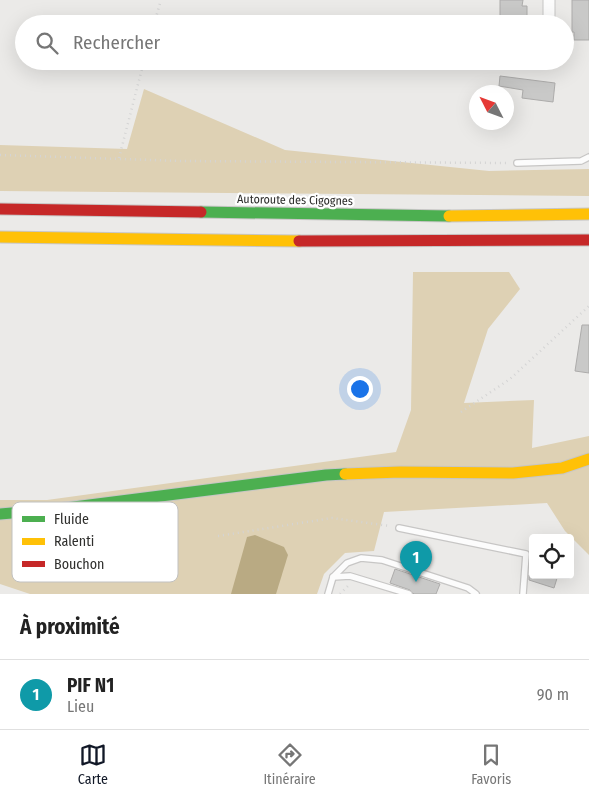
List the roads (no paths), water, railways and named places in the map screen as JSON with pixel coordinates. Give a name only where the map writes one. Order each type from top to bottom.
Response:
[{"type":"main road","name":"Autoroute des Cigognes","points":[[0,209],[465,216],[589,214]]},
{"type":"main road","points":[[0,237],[123,240],[589,240]]},
{"type":"main road","points":[[113,502],[326,475],[400,472],[513,472],[562,468],[589,459]]},
{"type":"street","points":[[549,15],[550,0]]},
{"type":"lane","points":[[518,163],[581,161],[589,157]]},
{"type":"lane","points":[[399,528],[526,554],[523,594]]},
{"type":"lane","points":[[328,594],[333,577],[347,564],[361,558],[382,560],[468,588],[476,594]]},
{"type":"lane","points":[[333,577],[350,576],[409,594]]},
{"type":"place","name":"PIF N1","points":[[416,582]]}]
